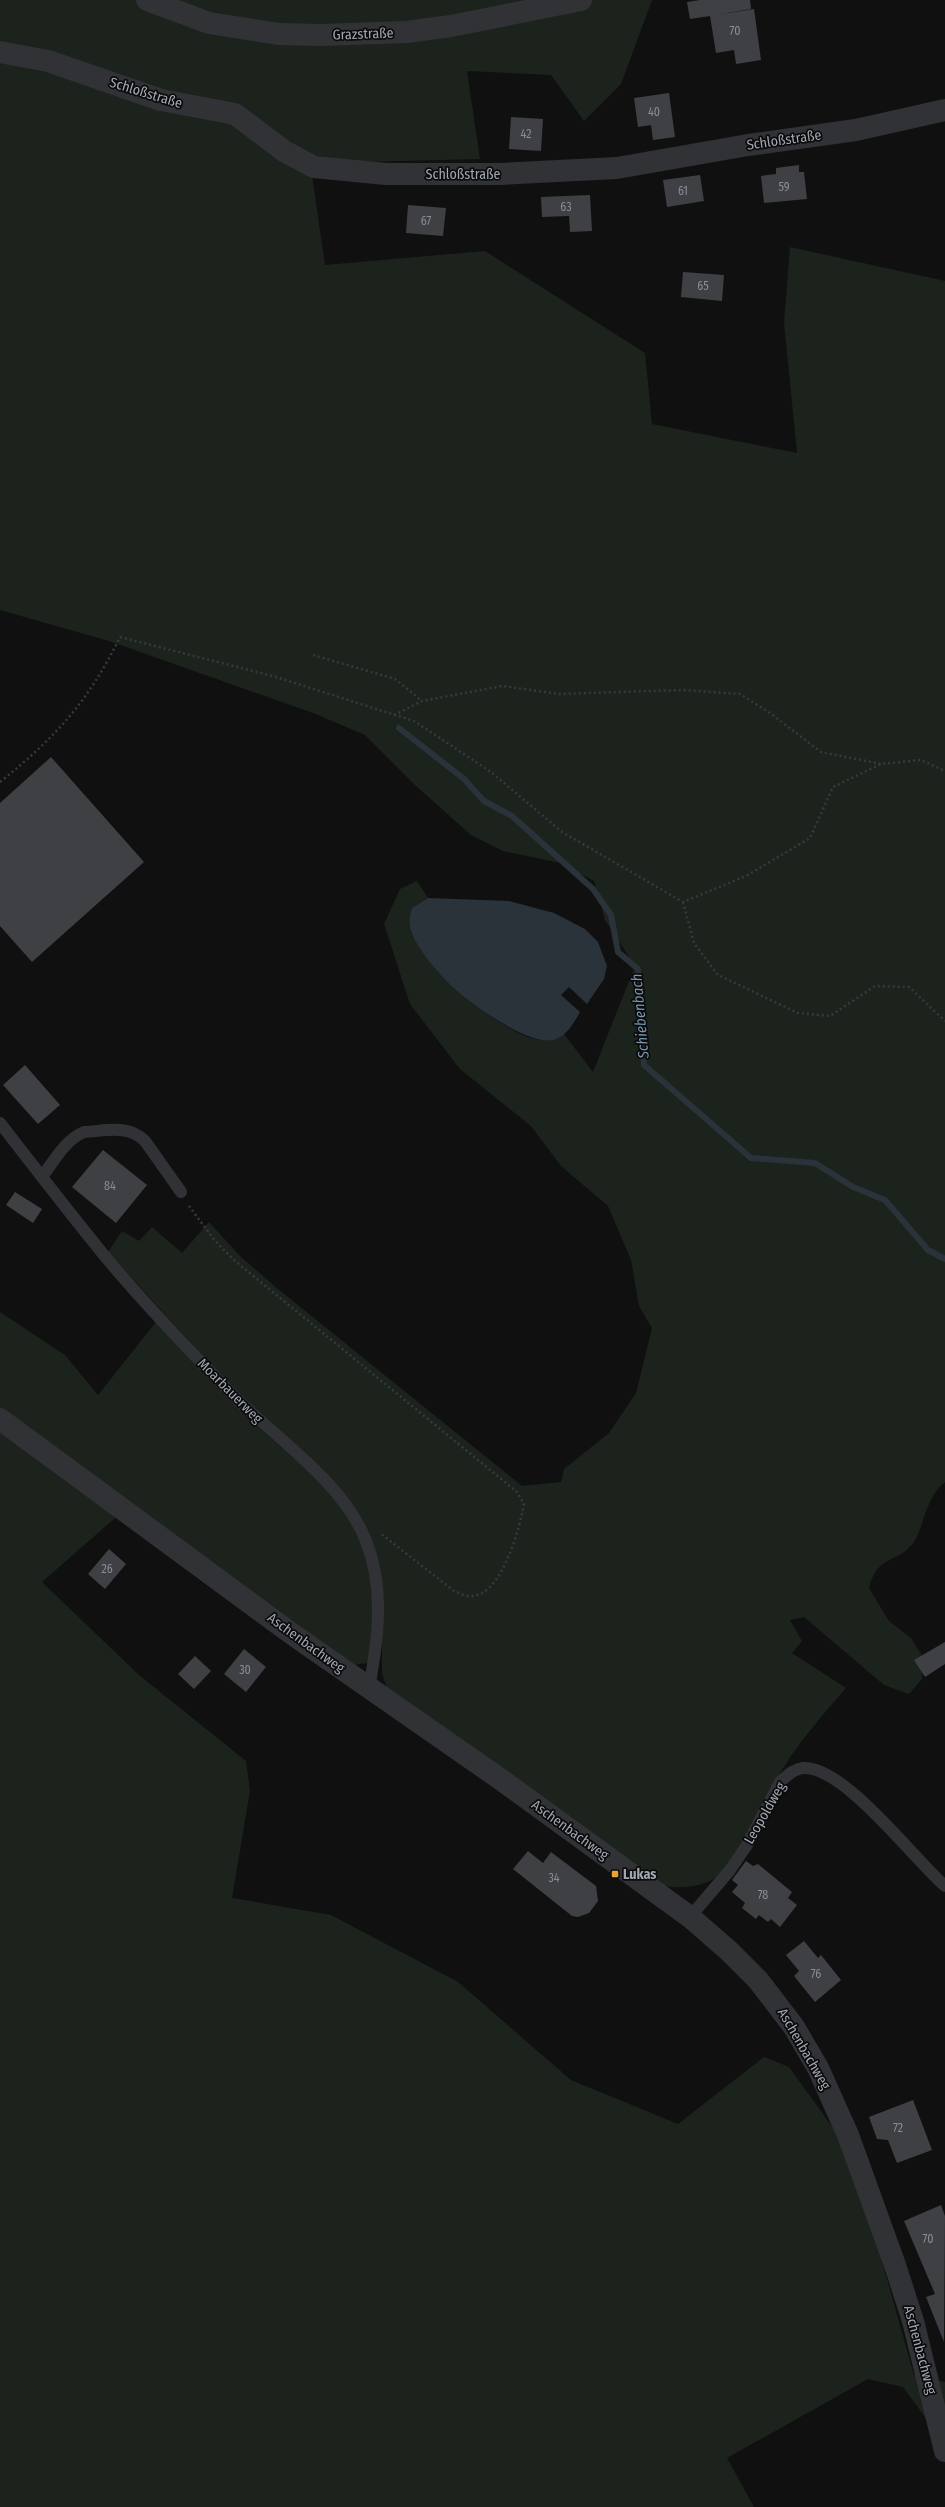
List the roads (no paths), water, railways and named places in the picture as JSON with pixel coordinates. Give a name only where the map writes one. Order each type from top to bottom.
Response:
[{"type":"street","name":"Grazstraße","points":[[147,0],[223,25],[279,34],[320,35],[407,32],[450,26],[581,0]]},
{"type":"street","name":"Schloßstraße","points":[[0,52],[48,61],[161,100],[235,114],[284,151],[314,167],[386,174],[499,174],[617,168],[748,145],[856,130],[945,110]]},
{"type":"street","name":"Aschenbachweg","points":[[0,1419],[369,1688],[503,1781],[690,1917],[729,1951],[777,2002],[794,2027],[818,2068],[848,2135],[895,2265],[913,2321],[945,2451]]},
{"type":"lane","name":"Moarbauerweg","points":[[0,1123],[104,1255],[159,1317],[251,1414],[336,1493],[355,1517],[373,1562],[377,1596],[378,1636],[369,1688]]},
{"type":"lane","points":[[42,1177],[67,1144],[77,1135],[84,1132],[126,1129],[139,1134],[181,1192]]},
{"type":"lane","name":"Leopoldweg","points":[[690,1917],[730,1870],[747,1845],[780,1782],[787,1775],[803,1768],[826,1773],[838,1780],[862,1801],[945,1886]]},
{"type":"waterway","name":"Schiebenbach","points":[[399,728],[464,779],[484,801],[512,816],[593,889],[611,915],[618,952],[638,969],[644,1065],[751,1158],[815,1163],[853,1187],[885,1200],[928,1250],[945,1259]]},
{"type":"place","name":"Lukas","points":[[615,1874]]}]
